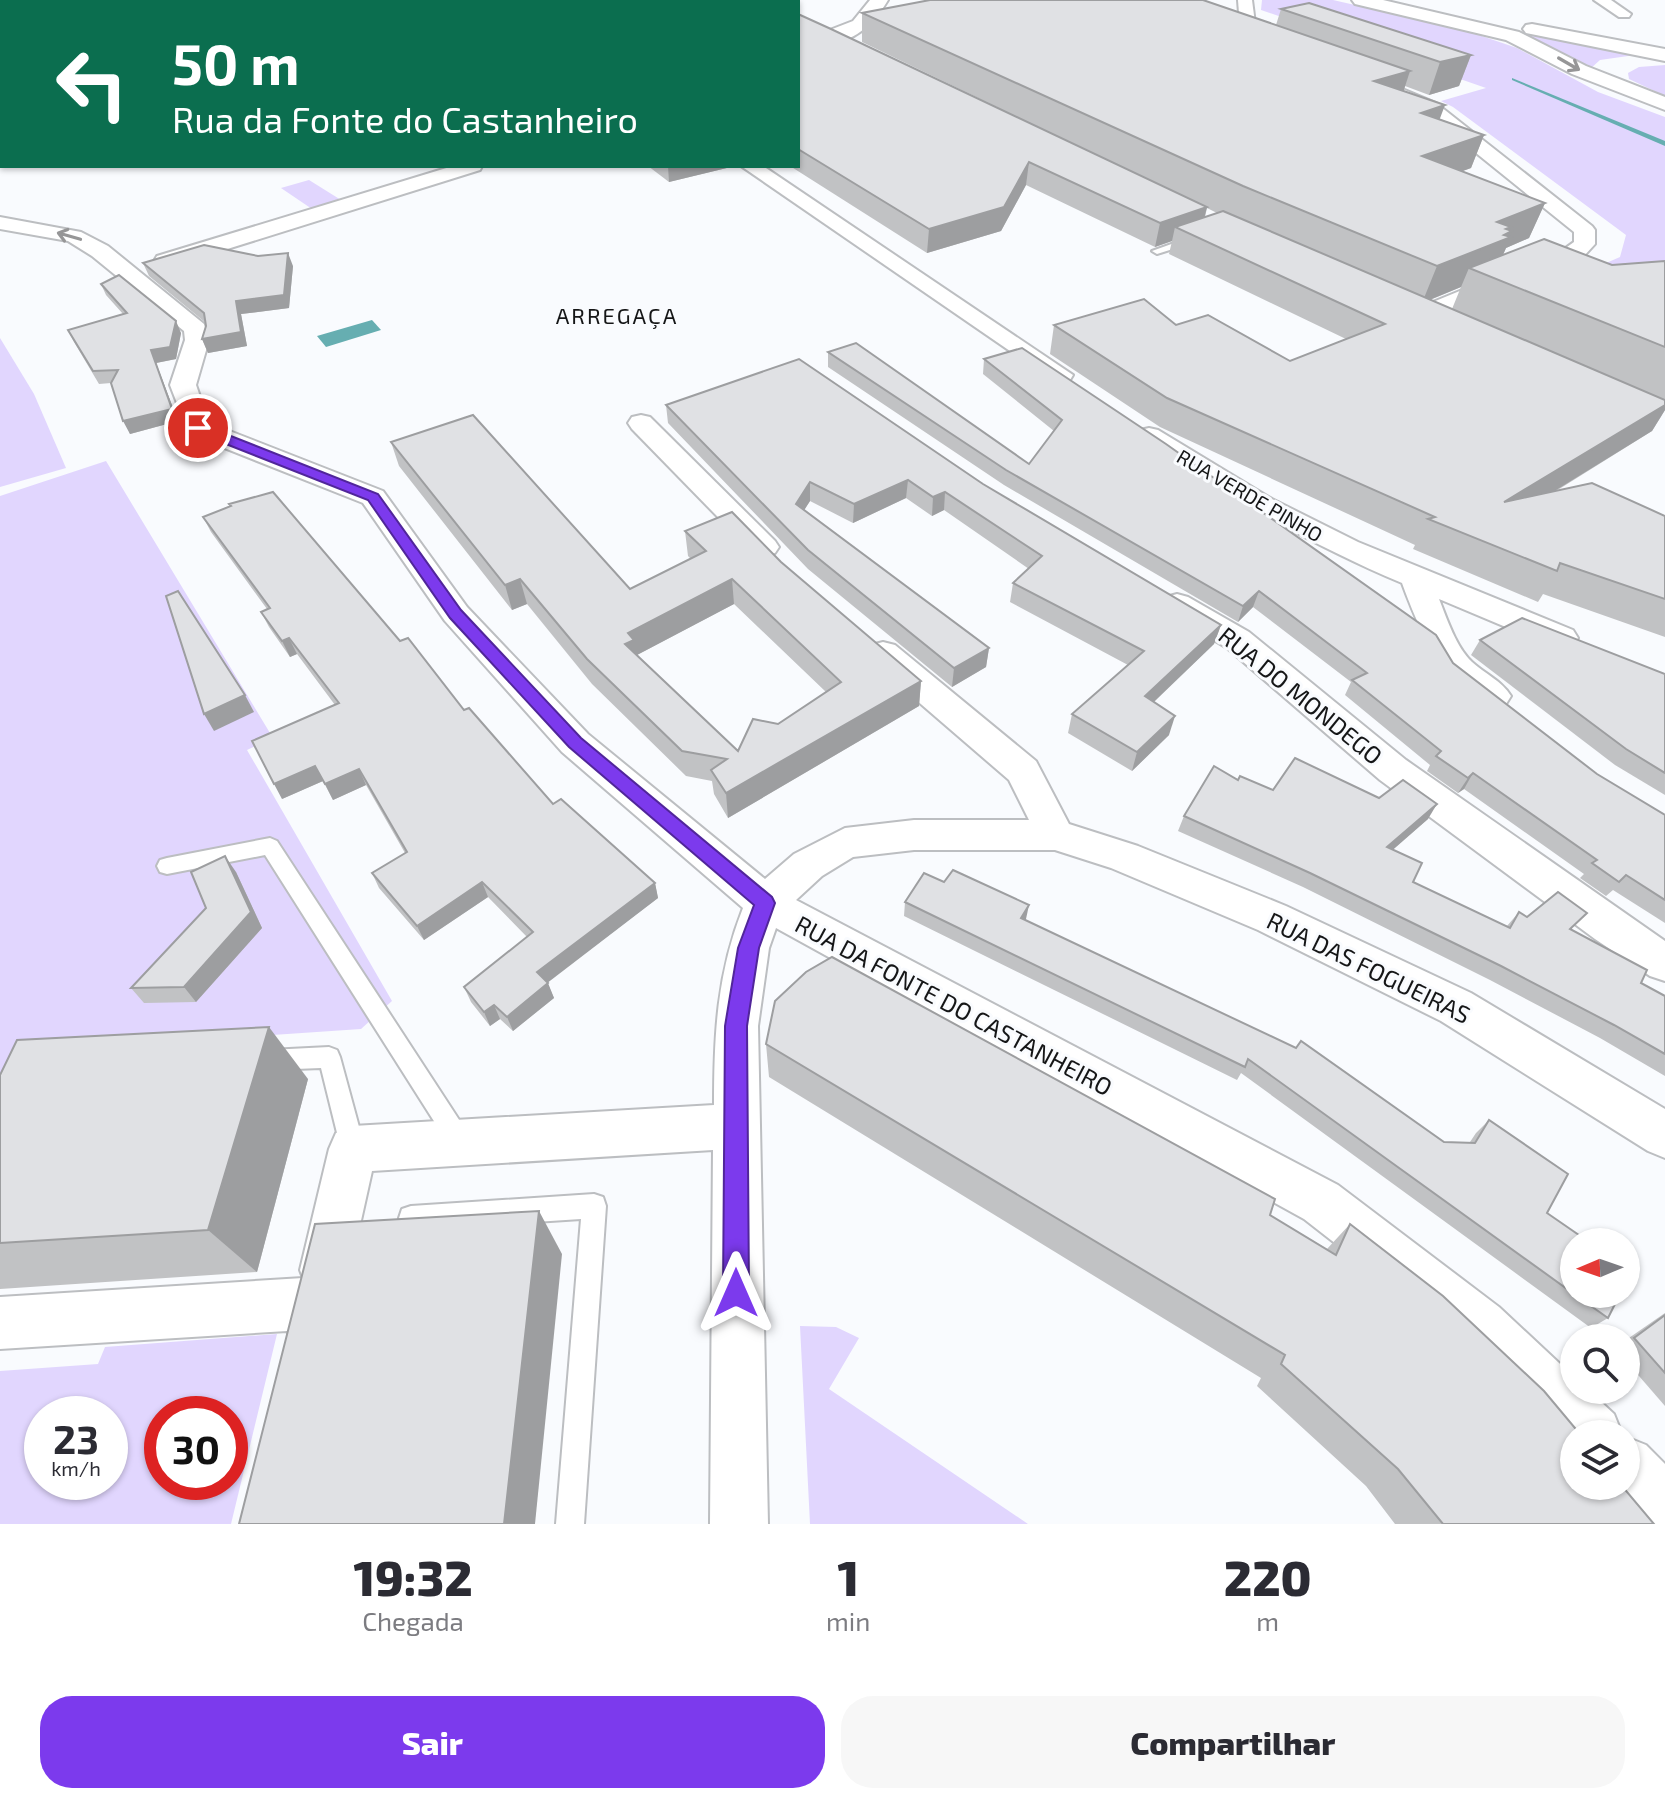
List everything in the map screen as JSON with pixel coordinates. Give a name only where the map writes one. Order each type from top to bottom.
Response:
[{"type":"main road","points":[[862,53],[819,32],[854,30],[867,21],[879,0]]},
{"type":"main road","points":[[1361,0],[1512,36],[1622,88],[1665,104]]},
{"type":"main road","points":[[1396,0],[1665,58]]},
{"type":"main road","points":[[1622,88],[1608,74],[1611,67],[1635,60],[1665,58]]},
{"type":"main road","points":[[1392,304],[1448,329]]},
{"type":"street","points":[[1245,0],[1249,39]]},
{"type":"street","points":[[1601,0],[1624,14]]},
{"type":"street","points":[[1377,85],[1430,107],[1585,230],[1584,244],[1575,252],[1419,316]]},
{"type":"street","points":[[128,272],[466,168]]},
{"type":"street","points":[[753,168],[1088,394]]},
{"type":"street","name":"RUA DA FONTE DO CASTANHEIRO","points":[[0,223],[74,236],[128,272],[196,329],[197,340],[183,385],[198,428],[373,497],[456,614],[575,743],[765,903],[1321,1202],[1481,1325],[1579,1420]]},
{"type":"street","name":"RUA VERDE PINHO","points":[[1126,420],[1262,505],[1347,549],[1592,650]]},
{"type":"street","points":[[641,423],[784,567]]},
{"type":"street","points":[[1416,580],[1433,624],[1458,668],[1517,713]]},
{"type":"street","name":"RUA DO MONDEGO","points":[[1156,591],[1238,640],[1393,770],[1609,927],[1665,963]]},
{"type":"street","points":[[855,629],[1023,771],[1055,835]]},
{"type":"street","name":"RUA DAS FOGUEIRAS","points":[[765,903],[808,865],[845,843],[914,835],[1055,835],[1124,857],[1272,918],[1456,1007],[1665,1135]]},
{"type":"street","points":[[739,1524],[736,1026],[748,948],[765,903]]},
{"type":"street","points":[[301,1376],[318,1303],[361,1222],[353,1149],[735,1126]]},
{"type":"street","points":[[0,1323],[318,1303]]},
{"type":"lane","points":[[1157,251],[1197,238]]},
{"type":"lane","points":[[167,866],[270,846],[461,1142]]},
{"type":"lane","points":[[252,1061],[329,1057],[353,1149]]},
{"type":"lane","points":[[361,1222],[594,1206],[570,1524]]},
{"type":"shaded area","points":[[1262,0],[1333,0],[1464,30],[1517,48],[1598,92],[1665,117],[1665,319],[1567,280],[1620,257],[1626,235],[1441,101],[1486,88],[1261,10]]},
{"type":"shaded area","points":[[1533,32],[1642,54],[1600,60],[1590,69],[1525,37]]},
{"type":"shaded area","points":[[1665,65],[1665,96],[1629,79],[1628,73],[1639,67]]},
{"type":"shaded area","points":[[309,180],[341,200],[312,209],[281,188]]},
{"type":"shaded area","points":[[0,338],[34,394],[66,468],[0,487]]},
{"type":"shaded area","points":[[106,461],[273,738],[247,750],[392,1001],[361,1029],[11,1053],[0,1076],[0,496]]},
{"type":"shaded area","points":[[800,1326],[836,1327],[859,1338],[829,1389],[1028,1524],[810,1524]]},
{"type":"shaded area","points":[[277,1334],[248,1454],[248,1396],[144,1396],[144,1500],[237,1500],[231,1524],[0,1524],[0,1371],[98,1364],[105,1347]]},
{"type":"water","points":[[372,320],[381,330],[326,347],[317,336]]},
{"type":"building","points":[[930,0],[1203,0],[1410,71],[1374,81],[1445,105],[1421,113],[1484,135],[1422,156],[1545,203],[1497,222],[1511,227],[1506,229],[1512,231],[1504,235],[1511,237],[1437,266],[1243,186],[862,13]]},
{"type":"building","points":[[1309,3],[1471,55],[1440,62],[1281,9]]},
{"type":"building","points":[[800,15],[1207,207],[1160,223],[1029,162],[1004,207],[929,229],[800,150]]},
{"type":"building","points":[[1223,211],[1665,400],[1665,405],[1504,502],[1592,483],[1665,516],[1665,599],[1560,563],[1557,571],[1428,519],[1435,517],[1167,398],[1054,325],[1144,299],[1176,325],[1208,315],[1290,361],[1385,324],[1175,227]]},
{"type":"building","points":[[1544,239],[1612,265],[1665,261],[1665,347],[1469,268]]},
{"type":"building","points":[[204,245],[258,256],[288,253],[284,295],[236,301],[241,332],[202,339],[206,326],[204,313],[143,263]]},
{"type":"building","points":[[119,275],[176,321],[170,347],[151,350],[172,409],[123,421],[111,383],[118,370],[93,371],[68,330],[127,313],[101,284]]},
{"type":"building","points":[[856,343],[1029,464],[1062,420],[984,359],[1022,348],[1166,444],[1436,635],[1453,663],[1597,774],[1665,815],[1665,900],[1626,875],[1619,882],[1592,863],[1597,860],[1473,773],[1468,778],[1436,756],[1441,751],[1352,680],[1367,673],[1259,591],[1243,606],[1006,470],[828,352]]},
{"type":"building","points":[[799,359],[983,484],[1221,625],[1145,696],[1175,716],[1137,752],[1072,714],[1144,651],[1013,583],[1042,556],[945,492],[933,497],[908,480],[854,504],[810,482],[796,504],[989,648],[954,668],[808,550],[666,405]]},
{"type":"building","points":[[473,415],[630,589],[706,551],[685,531],[732,512],[781,562],[921,681],[726,793],[711,770],[727,759],[682,751],[587,659],[520,579],[505,585],[391,442]],"holes":[[[732,579],[841,682],[778,724],[753,719],[738,751],[625,644],[634,640],[628,633]]]},
{"type":"building","points":[[273,492],[400,641],[408,638],[464,710],[469,708],[553,804],[561,799],[655,883],[537,972],[548,983],[507,1017],[494,1005],[484,1012],[464,987],[533,932],[482,882],[417,926],[372,873],[407,852],[359,769],[325,784],[315,766],[274,784],[252,741],[339,703],[289,638],[282,641],[261,612],[270,608],[203,517],[231,506],[229,504]]},
{"type":"building","points":[[178,591],[245,695],[204,714],[166,596]]},
{"type":"building","points":[[1522,618],[1665,674],[1665,773],[1626,749],[1480,640]]},
{"type":"building","points":[[1295,758],[1379,798],[1403,780],[1437,804],[1387,847],[1422,863],[1413,882],[1510,928],[1519,912],[1527,917],[1558,892],[1587,913],[1570,929],[1647,970],[1641,983],[1665,996],[1665,1054],[1501,966],[1184,816],[1214,766],[1238,780],[1240,776],[1273,790]]},
{"type":"building","points":[[225,856],[251,912],[184,987],[131,988],[206,908],[191,872]]},
{"type":"building","points":[[953,870],[1029,905],[1021,918],[1296,1048],[1301,1041],[1444,1142],[1475,1143],[1489,1120],[1568,1174],[1547,1213],[1569,1228],[1560,1228],[1560,1284],[1248,1059],[1245,1067],[905,902],[924,873],[944,882]]},
{"type":"building","points":[[832,957],[1275,1199],[1270,1215],[1336,1255],[1350,1224],[1443,1296],[1544,1391],[1568,1420],[1560,1420],[1560,1500],[1634,1500],[1654,1524],[1443,1524],[1398,1469],[1281,1364],[1285,1355],[766,1044],[775,1001],[806,972]]},
{"type":"building","points":[[269,1027],[208,1230],[0,1243],[0,1075],[17,1040]]},
{"type":"building","points":[[539,1211],[504,1524],[239,1524],[245,1500],[248,1500],[248,1488],[315,1224]]},
{"type":"building","points":[[1594,1308],[1613,1308],[1608,1318]]},
{"type":"building","points":[[1665,1315],[1665,1373],[1640,1345],[1640,1334]]},
{"type":"waterway","points":[[1514,79],[1665,144]]},
{"type":"district","name":"ARREGAÇA","points":[[617,315]]},
{"type":"route","points":[[198,428],[373,497],[456,614],[575,743],[765,903],[748,948],[736,1026],[736,1293]]}]
